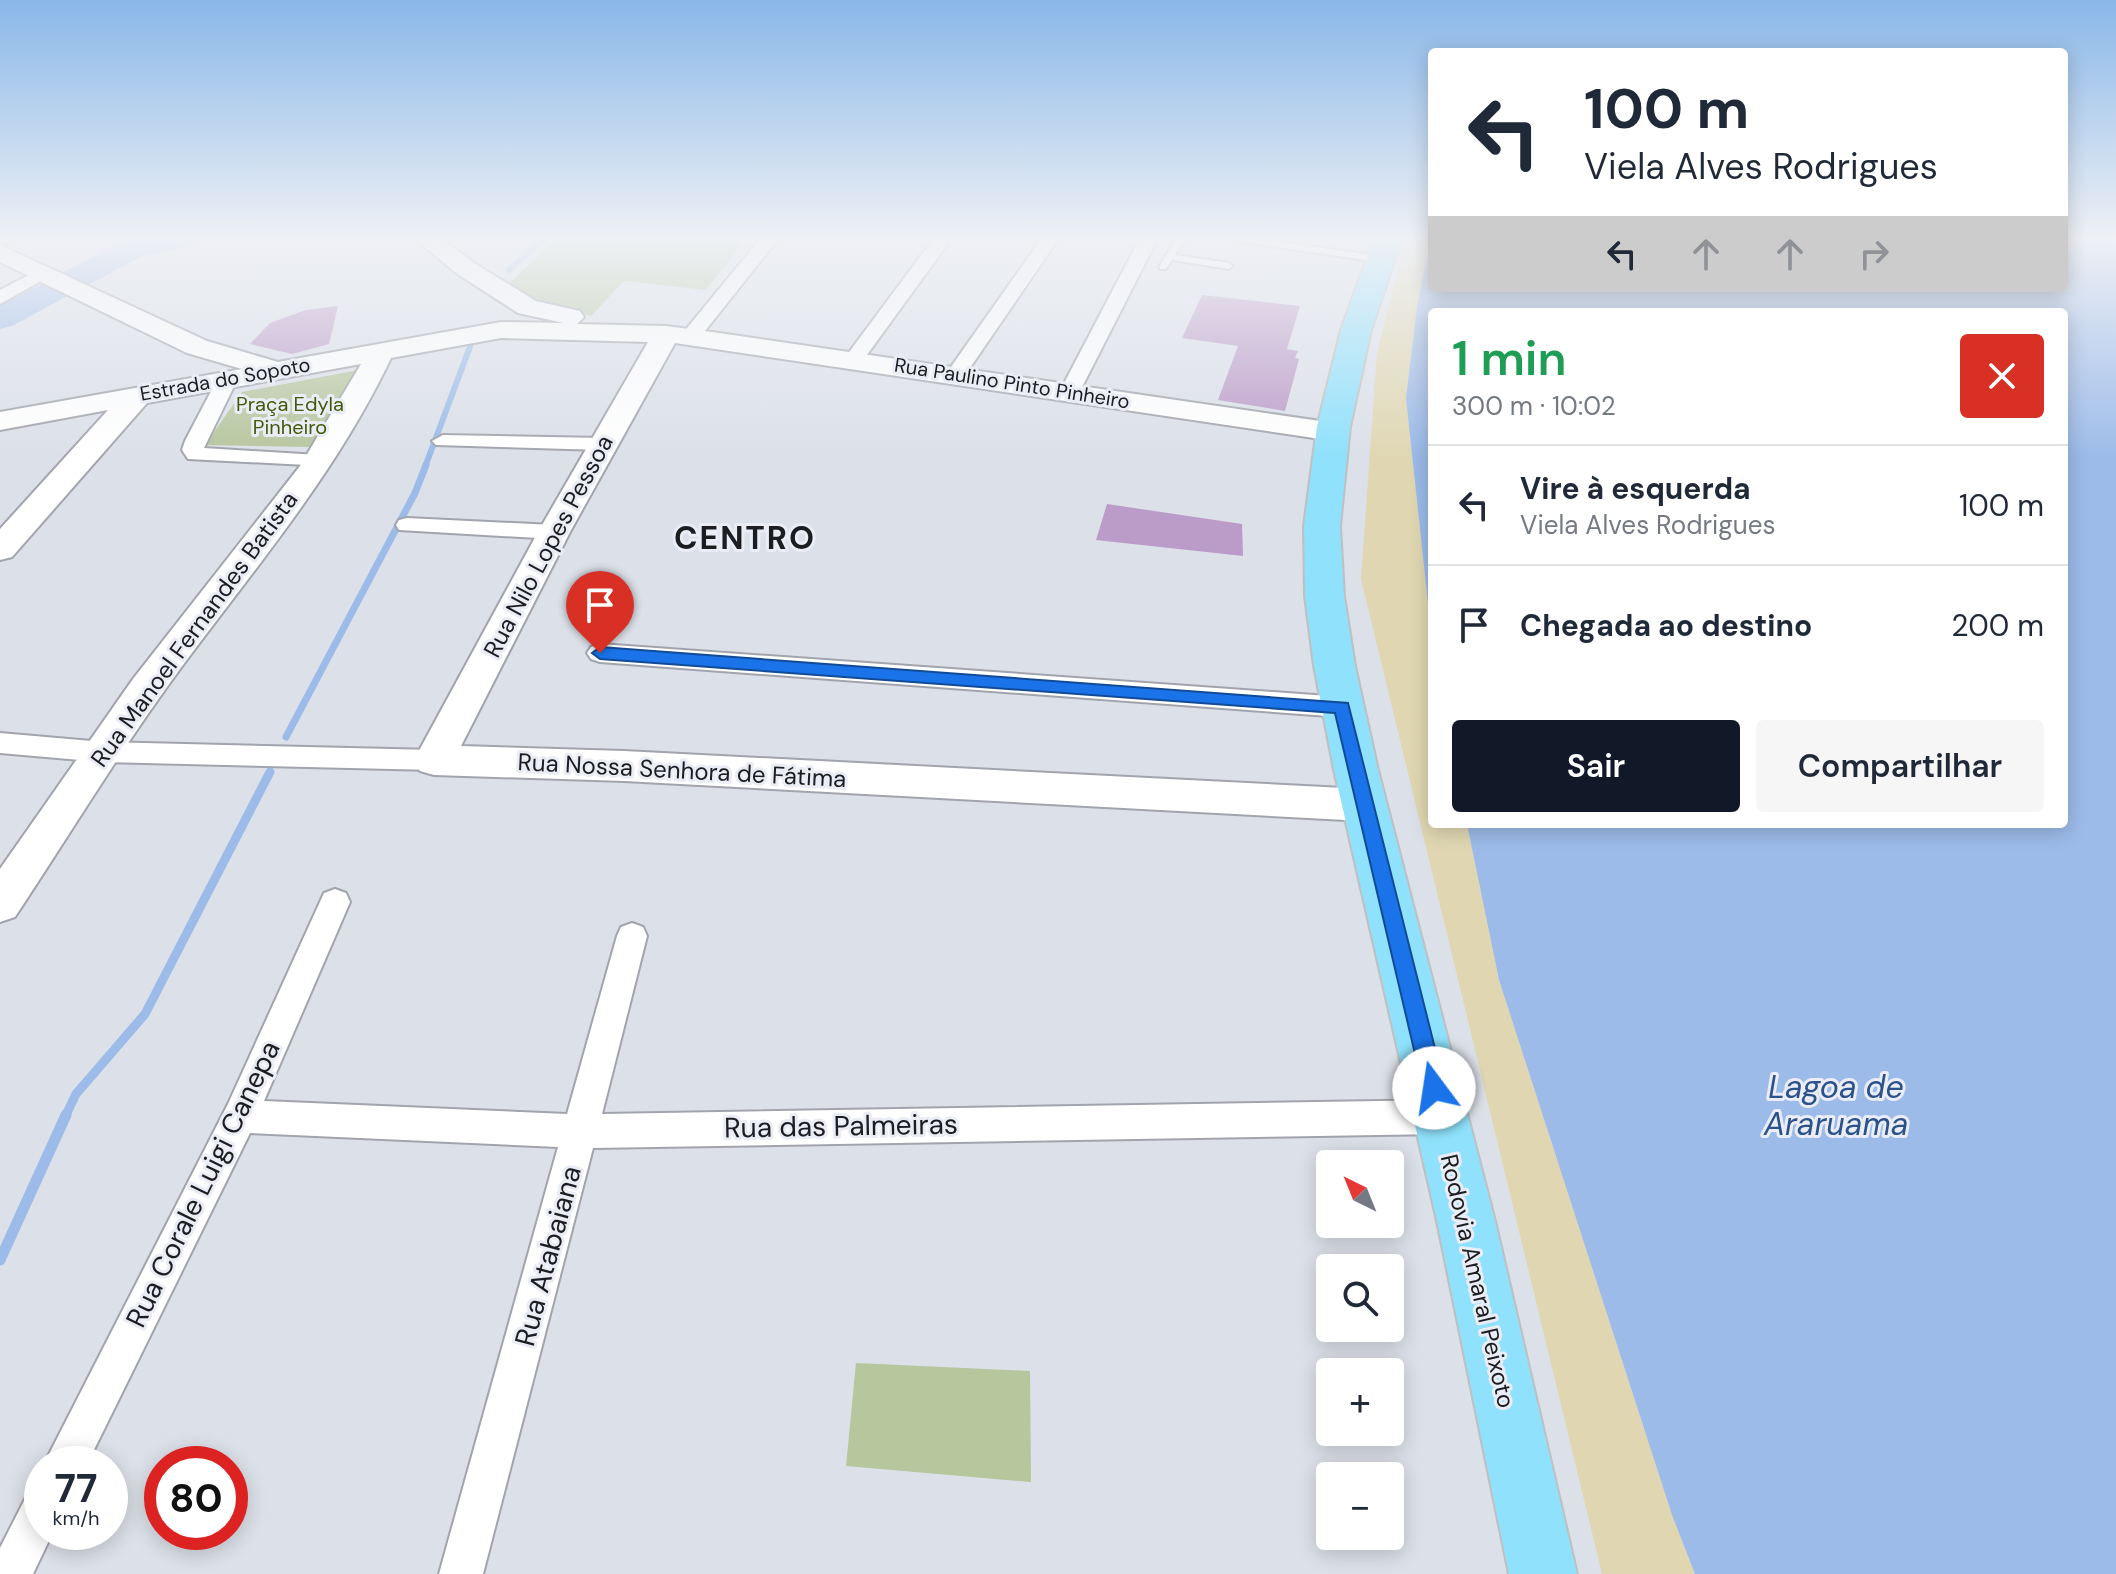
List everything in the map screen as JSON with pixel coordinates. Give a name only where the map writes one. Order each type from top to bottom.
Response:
[{"type":"highway","name":"Rodovia Amaral Peixoto","points":[[1363,311],[1334,432],[1324,493],[1324,575],[1342,707],[1441,1117],[1543,1574]]},
{"type":"street","points":[[124,311],[197,347],[276,370]]},
{"type":"street","points":[[501,330],[522,311]]},
{"type":"street","points":[[540,311],[585,327]]},
{"type":"street","points":[[678,336],[701,311]]},
{"type":"street","points":[[854,359],[889,311]]},
{"type":"street","points":[[956,374],[999,311]]},
{"type":"street","points":[[1070,391],[1111,311]]},
{"type":"street","name":"Estrada do Sopoto","points":[[0,421],[501,330],[585,327],[678,336]]},
{"type":"street","name":"Rua Paulino Pinto Pinheiro","points":[[678,336],[854,359],[1334,432]]},
{"type":"street","name":"Rua Nilo Lopes Pessoa","points":[[434,760],[603,444],[678,336]]},
{"type":"street","name":"Rua Manoel Fernandes Batista","points":[[0,904],[164,663],[318,461],[369,378],[381,351]]},
{"type":"street","points":[[228,378],[196,441],[193,450],[196,454],[318,461]]},
{"type":"street","points":[[0,549],[138,395]]},
{"type":"street","points":[[443,441],[603,444]]},
{"type":"street","points":[[407,525],[554,532]]},
{"type":"street","points":[[600,653],[1342,707]]},
{"type":"street","name":"Rua Nossa Senhora de Fátima","points":[[0,743],[103,752],[624,766],[1364,805]]},
{"type":"street","name":"Rua Corale Luigi Canepa","points":[[74,1446],[240,1116],[335,902]]},
{"type":"street","name":"Rua Atabaiana","points":[[461,1574],[632,936]]},
{"type":"street","name":"Rua das Palmeiras","points":[[240,1116],[582,1131],[1441,1117]]},
{"type":"street","points":[[10,1574],[24,1546]]},
{"type":"green space","points":[[577,311],[595,311],[591,316]]},
{"type":"green space","name":"Praça Edyla Pinheiro","points":[[369,368],[310,447],[205,445],[242,392]]},
{"type":"green space","points":[[856,1363],[1030,1371],[1031,1482],[846,1466]]},
{"type":"sand","points":[[1387,311],[1416,311],[1406,398],[1428,604],[1428,828],[1468,828],[1499,980],[1672,1515],[1695,1574],[1602,1574],[1361,579],[1377,353]]},
{"type":"water","name":"Lagoa de Araruama","points":[[1416,311],[1428,311],[1428,604],[1406,398]]},
{"type":"water","name":"Lagoa de Araruama","points":[[2068,311],[2116,311],[2116,1574],[1695,1574],[1672,1515],[1499,980],[1468,828],[2068,828]]},
{"type":"building","points":[[302,311],[337,311],[329,344],[292,354],[250,344],[270,323]]},
{"type":"building","points":[[1194,311],[1298,311],[1287,349],[1298,351],[1295,358],[1299,359],[1285,411],[1218,400],[1238,346],[1182,338]]},
{"type":"building","points":[[1107,504],[1242,524],[1243,556],[1096,540]]},
{"type":"waterway","points":[[0,319],[14,311]]},
{"type":"waterway","points":[[425,467],[471,344]]},
{"type":"waterway","points":[[286,737],[415,493],[426,465]]},
{"type":"waterway","points":[[65,1117],[76,1094],[145,1014],[270,772]]},
{"type":"waterway","points":[[0,1260],[66,1115]]},
{"type":"district","name":"CENTRO","points":[[745,538]]},
{"type":"route","points":[[600,653],[1342,707],[1434,1088]]}]
